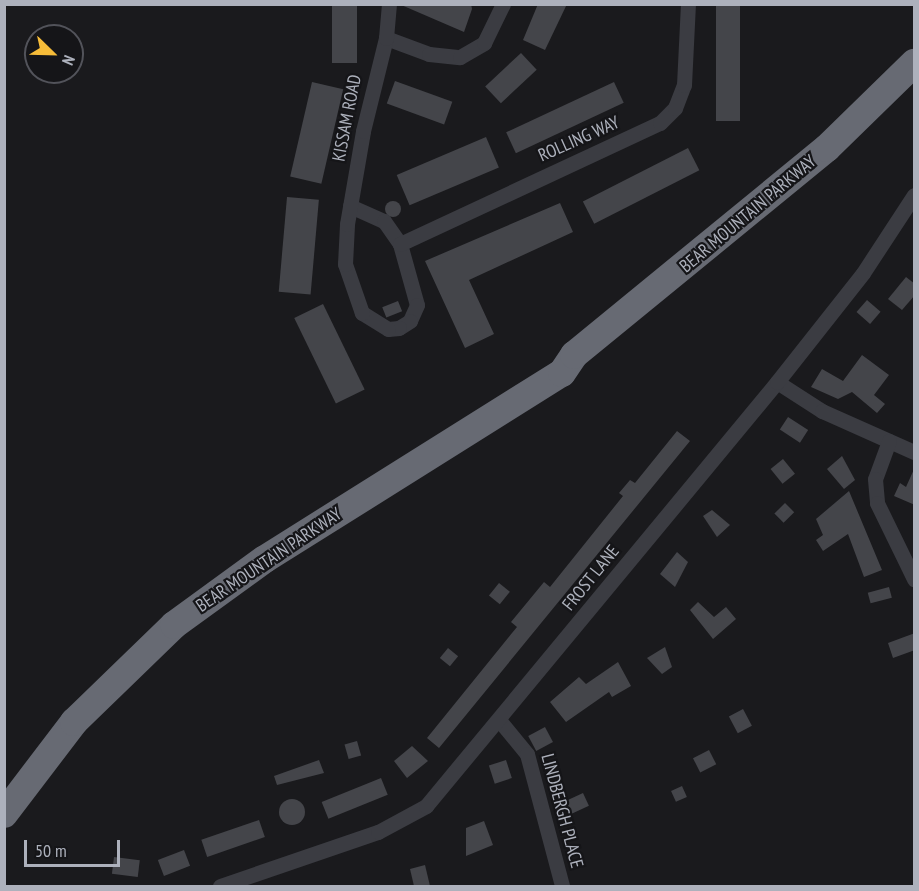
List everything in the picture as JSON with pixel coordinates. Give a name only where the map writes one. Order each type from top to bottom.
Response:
[{"type":"highway","name":"BEAR MOUNTAIN PARKWAY","points":[[4,814],[74,722],[174,626],[265,559],[562,373],[574,354],[827,148],[915,63]]},
{"type":"highway","name":"BEAR MOUNTAIN PARKWAY","points":[[4,788],[80,694],[192,593],[553,361],[574,354]]},
{"type":"street","name":"KISSAM ROAD","points":[[389,4],[386,38],[350,206],[347,281],[362,313],[388,329],[410,321],[417,305],[400,244]]},
{"type":"street","points":[[386,38],[429,54],[460,57],[484,43],[503,4]]},
{"type":"street","name":"ROLLING WAY","points":[[400,244],[660,123],[675,108],[684,85],[688,4]]},
{"type":"street","name":"FROST LANE","points":[[220,886],[378,832],[426,806],[777,381],[863,273],[915,195]]},
{"type":"street","points":[[350,206],[384,221],[400,244]]},
{"type":"street","points":[[777,381],[822,411],[915,452]]},
{"type":"street","points":[[889,441],[875,479],[878,503],[915,579]]},
{"type":"street","name":"LINDBERGH PLACE","points":[[499,720],[527,754],[562,886]]},
{"type":"building","points":[[332,4],[357,4],[357,63],[332,63]]},
{"type":"building","points":[[399,4],[471,4],[472,9],[464,32]]},
{"type":"building","points":[[538,4],[567,4],[545,50],[523,40]]},
{"type":"building","points":[[716,4],[740,4],[740,121],[716,121]]},
{"type":"building","points":[[521,53],[537,70],[501,103],[485,86]]},
{"type":"building","points":[[395,81],[452,102],[444,124],[387,104]]},
{"type":"building","points":[[312,82],[343,89],[321,184],[290,177]]},
{"type":"building","points":[[614,82],[624,103],[516,153],[506,132]]},
{"type":"building","points":[[486,137],[499,167],[410,205],[397,175]]},
{"type":"building","points":[[688,148],[699,170],[594,224],[583,202]]},
{"type":"building","points":[[287,197],[319,200],[311,294],[279,292]]},
{"type":"building","points":[[393,201],[399,203],[401,209],[399,215],[393,217],[387,215],[385,209],[387,203]]},
{"type":"building","points":[[560,203],[573,232],[469,280],[494,334],[465,348],[425,261]]},
{"type":"building","points":[[906,277],[915,284],[915,295],[902,310],[888,299]]},
{"type":"building","points":[[867,300],[881,312],[870,324],[857,312]]},
{"type":"building","points":[[398,301],[402,311],[386,318],[382,307]]},
{"type":"building","points":[[323,304],[365,389],[336,403],[294,318]]},
{"type":"building","points":[[862,355],[889,375],[874,395],[885,404],[877,413],[852,392],[838,399],[811,387],[822,369],[843,381]]},
{"type":"building","points":[[788,417],[808,430],[800,443],[780,430]]},
{"type":"building","points":[[677,431],[690,441],[439,748],[427,738],[517,627],[511,622],[544,582],[550,587],[623,496],[619,493],[630,480],[635,483]]},
{"type":"building","points":[[842,456],[855,480],[844,489],[827,469]]},
{"type":"building","points":[[783,459],[795,474],[783,484],[771,469]]},
{"type":"building","points":[[915,467],[915,505],[894,496],[900,483],[906,487]]},
{"type":"building","points":[[849,491],[882,570],[864,577],[848,534],[823,551],[816,540],[823,535],[816,519]]},
{"type":"building","points":[[785,503],[794,512],[784,523],[774,514]]},
{"type":"building","points":[[712,510],[730,525],[717,537],[703,516]]},
{"type":"building","points":[[677,552],[688,562],[675,587],[660,574]]},
{"type":"building","points":[[499,583],[510,592],[500,604],[489,595]]},
{"type":"building","points":[[889,587],[892,598],[871,603],[868,593]]},
{"type":"building","points":[[698,602],[714,617],[726,607],[736,619],[713,639],[690,610]]},
{"type":"building","points":[[915,633],[915,650],[893,658],[888,643]]},
{"type":"building","points":[[665,647],[672,667],[662,674],[647,658]]},
{"type":"building","points":[[448,648],[458,656],[450,666],[440,658]]},
{"type":"building","points":[[618,662],[631,686],[612,697],[609,692],[566,722],[550,702],[579,677],[586,684]]},
{"type":"building","points":[[743,709],[752,726],[738,733],[729,717]]},
{"type":"building","points":[[545,727],[553,742],[536,751],[528,736]]},
{"type":"building","points":[[357,741],[361,755],[349,759],[345,745]]},
{"type":"building","points":[[412,746],[428,761],[407,778],[394,761]]},
{"type":"building","points":[[709,750],[716,764],[700,772],[693,758]]},
{"type":"building","points":[[319,760],[324,773],[277,785],[274,776]]},
{"type":"building","points":[[506,760],[512,778],[495,784],[489,766]]},
{"type":"building","points":[[381,778],[388,795],[328,819],[322,802]]},
{"type":"building","points":[[682,786],[687,797],[676,802],[671,791]]},
{"type":"building","points":[[583,793],[589,806],[569,815],[563,802]]},
{"type":"building","points":[[292,799],[301,803],[305,812],[301,821],[292,825],[283,821],[279,812],[283,803]]},
{"type":"building","points":[[259,820],[265,837],[207,857],[201,840]]},
{"type":"building","points":[[484,821],[493,845],[466,856],[466,828]]},
{"type":"building","points":[[184,850],[190,866],[164,876],[158,860]]},
{"type":"building","points":[[114,857],[140,860],[138,877],[112,874]]},
{"type":"building","points":[[425,865],[430,886],[414,886],[410,869]]}]
